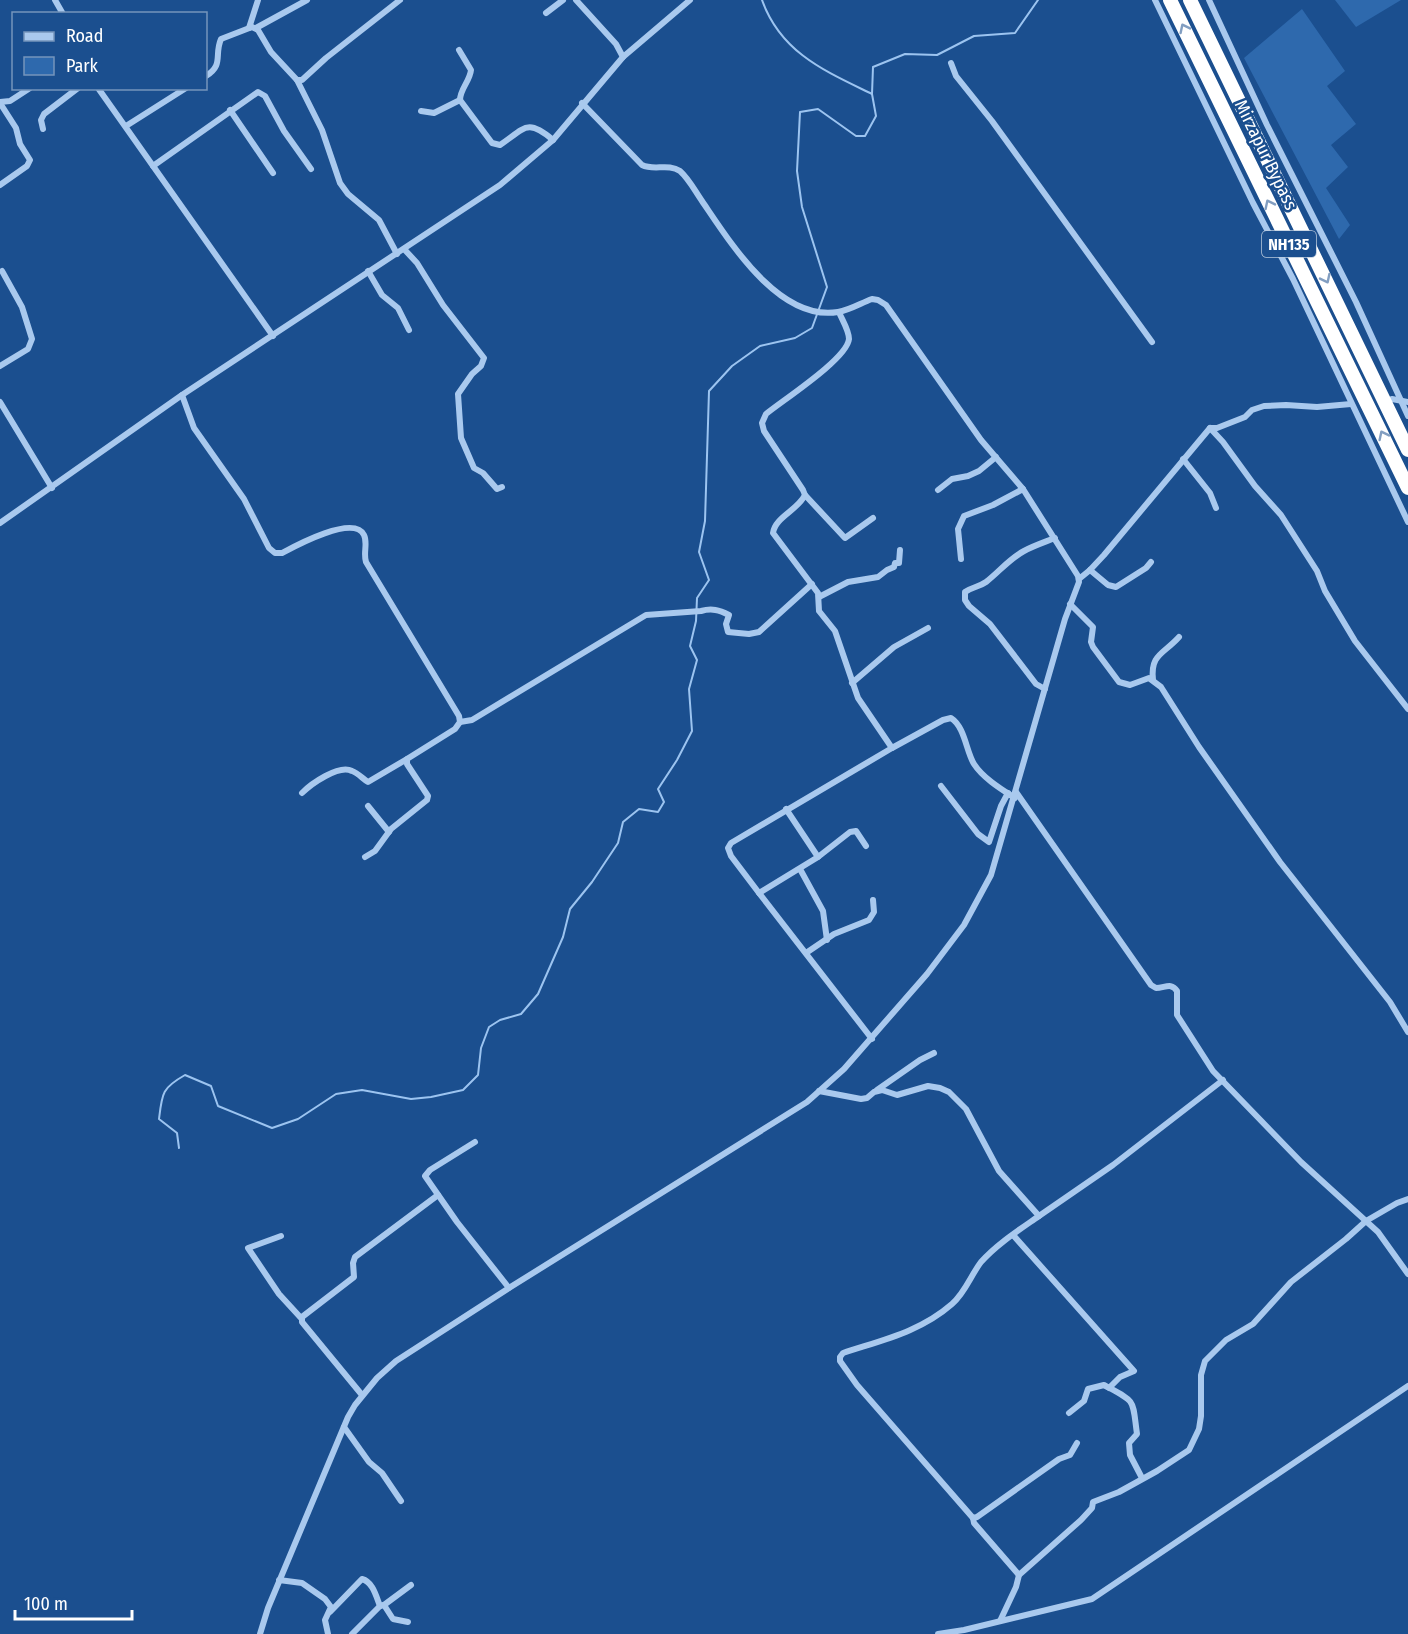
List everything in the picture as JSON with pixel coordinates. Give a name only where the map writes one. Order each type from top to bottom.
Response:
[{"type":"highway","name":"Mirzapur Bypass","points":[[1170,0],[1408,488]]},
{"type":"highway","name":"NH135","points":[[1190,0],[1408,450]]},
{"type":"street","points":[[249,28],[258,0]]},
{"type":"street","points":[[207,75],[215,69],[217,64],[221,39],[249,28],[256,28],[307,0]]},
{"type":"street","points":[[297,80],[305,78],[326,58],[400,0]]},
{"type":"street","points":[[546,13],[563,0]]},
{"type":"street","points":[[576,0],[616,45],[623,57]]},
{"type":"street","points":[[0,524],[182,396],[500,185],[553,140],[623,57],[690,0]]},
{"type":"street","points":[[1155,0],[1253,203],[1293,279],[1408,522]]},
{"type":"street","points":[[1209,0],[1267,125],[1356,302],[1408,416]]},
{"type":"street","points":[[256,28],[271,52],[297,80],[322,130],[340,183],[348,194],[379,220],[397,254]]},
{"type":"street","points":[[459,50],[471,70],[470,78],[460,94],[460,100],[494,144],[500,144],[527,127],[538,128],[553,140]]},
{"type":"street","points":[[951,63],[956,76],[992,121],[1152,342]]},
{"type":"street","points":[[0,185],[27,166],[30,160],[20,144],[16,128],[0,104],[10,101],[27,90]]},
{"type":"street","points":[[43,129],[41,120],[44,114],[75,90]]},
{"type":"street","points":[[99,90],[273,336]]},
{"type":"street","points":[[126,126],[183,90]]},
{"type":"street","points":[[153,166],[230,110],[256,93],[262,93],[280,126],[311,169]]},
{"type":"street","points":[[421,111],[434,113],[460,100]]},
{"type":"street","points":[[582,103],[642,165],[647,167],[670,166],[680,171],[741,256],[774,290],[788,300],[812,311],[823,313],[839,312],[872,299],[886,305],[981,440],[1023,489],[1079,579]]},
{"type":"street","points":[[230,110],[273,173]]},
{"type":"street","points":[[404,249],[417,263],[443,305],[484,358],[482,366],[472,374],[458,394],[461,438],[474,468],[483,473],[497,489],[502,487]]},
{"type":"street","points":[[368,271],[382,295],[398,308],[409,330]]},
{"type":"street","points":[[0,366],[28,349],[32,339],[22,306],[2,272]]},
{"type":"street","points":[[839,312],[849,339],[844,350],[833,362],[766,414],[762,423],[764,431],[805,495],[818,512],[845,538],[873,518]]},
{"type":"street","points":[[182,396],[194,428],[244,498],[269,548],[275,554],[331,531],[354,528],[360,530],[366,544],[364,555],[366,562],[459,716],[460,722],[455,729],[368,782],[353,771],[336,770],[302,792]]},
{"type":"street","points":[[1392,399],[1408,402]]},
{"type":"street","points":[[0,402],[52,488]]},
{"type":"street","points":[[260,1634],[279,1580],[344,1427],[355,1405],[377,1378],[396,1361],[509,1288],[807,1102],[818,1090],[824,1089],[834,1081],[950,944],[975,908],[992,875],[1079,579],[1126,530],[1210,428],[1217,428],[1245,417],[1252,410],[1264,406],[1317,407],[1351,404]]},
{"type":"street","points":[[1210,428],[1255,486],[1281,515],[1317,571],[1325,591],[1355,641],[1408,709]]},
{"type":"street","points":[[938,490],[952,479],[979,471],[996,457]]},
{"type":"street","points":[[1183,459],[1210,493],[1216,508]]},
{"type":"street","points":[[961,559],[958,529],[964,516],[993,505],[1023,489]]},
{"type":"street","points":[[805,495],[799,505],[776,524],[774,537],[812,584],[819,597],[819,611],[834,631],[858,698],[892,748]]},
{"type":"street","points":[[1045,689],[1036,684],[990,624],[969,606],[965,600],[965,591],[988,580],[1024,551],[1055,538]]},
{"type":"street","points":[[819,597],[848,582],[878,578],[894,567],[895,563],[899,563],[900,550]]},
{"type":"street","points":[[1090,570],[1108,585],[1116,587],[1146,568],[1151,561]]},
{"type":"street","points":[[460,722],[472,720],[646,615],[720,610],[729,615],[726,624],[728,632],[749,634],[759,632],[812,584]]},
{"type":"street","points":[[1070,604],[1090,623],[1093,631],[1091,639],[1093,647],[1119,682],[1126,685],[1145,679],[1154,680]]},
{"type":"street","points":[[852,683],[894,647],[928,628]]},
{"type":"street","points":[[1179,637],[1155,660],[1152,669],[1154,680],[1280,862],[1390,1002],[1408,1032]]},
{"type":"street","points":[[871,1038],[731,856],[728,848],[731,843],[786,809],[942,720],[951,718],[957,723],[975,765],[984,776],[1008,793],[1015,795],[1151,985],[1156,988],[1169,986],[1175,988],[1177,1015],[1213,1071],[1301,1162],[1378,1232],[1408,1274]]},
{"type":"street","points":[[365,856],[381,844],[388,832],[428,799],[406,759]]},
{"type":"street","points":[[941,786],[978,834],[989,842],[1001,806],[1008,793]]},
{"type":"street","points":[[368,806],[388,832]]},
{"type":"street","points":[[786,809],[818,857]]},
{"type":"street","points":[[759,893],[818,857],[850,832],[856,831],[866,846]]},
{"type":"street","points":[[800,869],[823,911],[827,940]]},
{"type":"street","points":[[807,953],[848,927],[869,920],[874,912],[873,900]]},
{"type":"street","points":[[818,1090],[861,1099],[867,1098],[920,1060],[934,1053]]},
{"type":"street","points":[[1019,1575],[973,1518],[857,1385],[840,1361],[840,1357],[843,1353],[898,1336],[935,1317],[958,1299],[984,1259],[1013,1235],[1113,1165],[1223,1080]]},
{"type":"street","points":[[874,1092],[882,1090],[897,1095],[928,1086],[949,1092],[966,1109],[999,1171],[1039,1216]]},
{"type":"street","points":[[475,1142],[426,1173],[427,1180],[509,1288]]},
{"type":"street","points":[[301,1318],[354,1277],[355,1257],[438,1195]]},
{"type":"street","points":[[1000,1621],[1016,1587],[1019,1575],[1081,1520],[1092,1508],[1093,1502],[1119,1492],[1189,1450],[1195,1439],[1201,1416],[1202,1375],[1205,1361],[1226,1340],[1253,1324],[1291,1282],[1366,1221],[1408,1199]]},
{"type":"street","points":[[1013,1235],[1134,1371],[1120,1377],[1109,1388]]},
{"type":"street","points":[[281,1236],[248,1248],[279,1294],[363,1395]]},
{"type":"street","points":[[1069,1413],[1084,1401],[1088,1389],[1104,1385],[1130,1399],[1133,1404],[1137,1434],[1129,1443],[1129,1449],[1142,1478]]},
{"type":"street","points":[[938,1634],[1082,1603],[1105,1592],[1408,1386]]},
{"type":"street","points":[[344,1427],[369,1462],[382,1473],[401,1501]]},
{"type":"street","points":[[973,1518],[1070,1455],[1077,1443]]},
{"type":"street","points":[[328,1634],[326,1620],[330,1612],[362,1578],[372,1586],[382,1606],[393,1619],[408,1622]]},
{"type":"street","points":[[279,1580],[298,1581],[308,1586],[329,1603],[330,1612]]},
{"type":"street","points":[[352,1634],[382,1606],[411,1585]]},
{"type":"green space","points":[[1335,0],[1401,0],[1356,27]]},
{"type":"green space","points":[[1302,9],[1345,71],[1327,86],[1356,124],[1331,145],[1348,167],[1326,188],[1350,225],[1339,239],[1244,58]]},
{"type":"waterway","points":[[762,0],[770,18],[793,47],[822,68],[872,94]]},
{"type":"waterway","points":[[179,1148],[177,1133],[159,1119],[164,1092],[185,1075],[211,1086],[218,1106],[272,1128],[298,1119],[336,1094],[362,1090],[411,1099],[431,1097],[463,1090],[478,1075],[481,1048],[489,1027],[500,1020],[521,1014],[538,994],[563,937],[570,909],[592,882],[618,843],[623,822],[639,809],[658,812],[664,802],[658,789],[692,731],[689,689],[697,660],[690,646],[696,621],[697,598],[709,580],[699,552],[705,521],[709,391],[732,366],[760,346],[795,338],[812,328],[827,287],[802,207],[797,171],[800,112],[818,109],[856,136],[865,136],[876,116],[872,94],[873,67],[905,54],[937,55],[974,36],[1015,33],[1038,0]]}]
